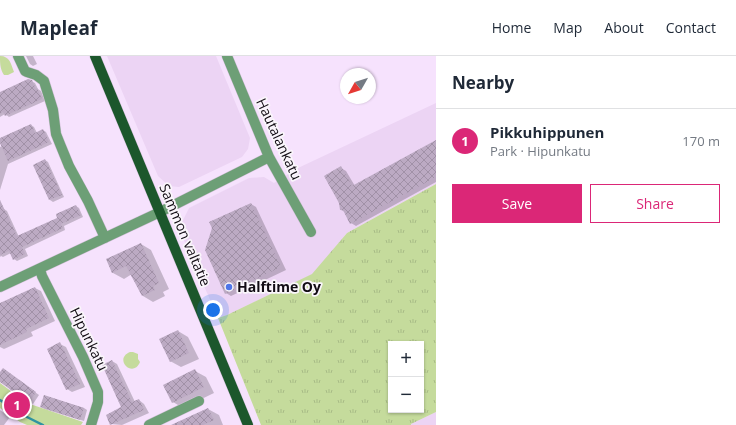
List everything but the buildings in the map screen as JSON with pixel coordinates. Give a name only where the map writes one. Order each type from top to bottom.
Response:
[{"type":"main road","name":"Sammon valtatie","points":[[95,56],[248,425]]},
{"type":"street","points":[[18,56],[25,71],[44,80],[53,110],[56,134],[69,166],[88,201],[105,238]]},
{"type":"street","name":"Hautalankatu","points":[[227,56],[269,157],[311,232]]},
{"type":"street","points":[[0,287],[160,212],[269,157]]},
{"type":"street","name":"Hipunkatu","points":[[40,269],[42,276],[83,357],[98,392],[98,402],[91,425]]},
{"type":"street","points":[[149,425],[199,401]]},
{"type":"shaded area","points":[[107,56],[216,56],[250,138],[248,149],[242,157],[179,187],[169,186],[158,176]]},
{"type":"shaded area","points":[[436,103],[436,184],[347,233],[313,274],[218,318],[183,238],[182,222],[189,208],[249,178],[264,177],[274,183],[298,168]]},
{"type":"shaded area","points":[[436,412],[436,425],[411,425],[411,424]]},
{"type":"green space","points":[[0,56],[8,59],[14,72],[4,75],[0,64]]},
{"type":"green space","points":[[436,184],[436,412],[411,425],[261,425],[218,318],[312,274],[347,233]]},
{"type":"green space","points":[[130,352],[138,354],[138,359],[140,362],[137,367],[133,369],[126,366],[123,359],[125,355]]},
{"type":"green space","points":[[0,383],[27,403],[83,422],[81,425],[27,425],[20,422],[0,408]]},
{"type":"waterway","points":[[0,400],[21,414],[43,425]]},
{"type":"place","name":"Halftime Oy","points":[[229,287]]},
{"type":"place","name":"Pikkuhippunen","points":[[17,405]]}]
